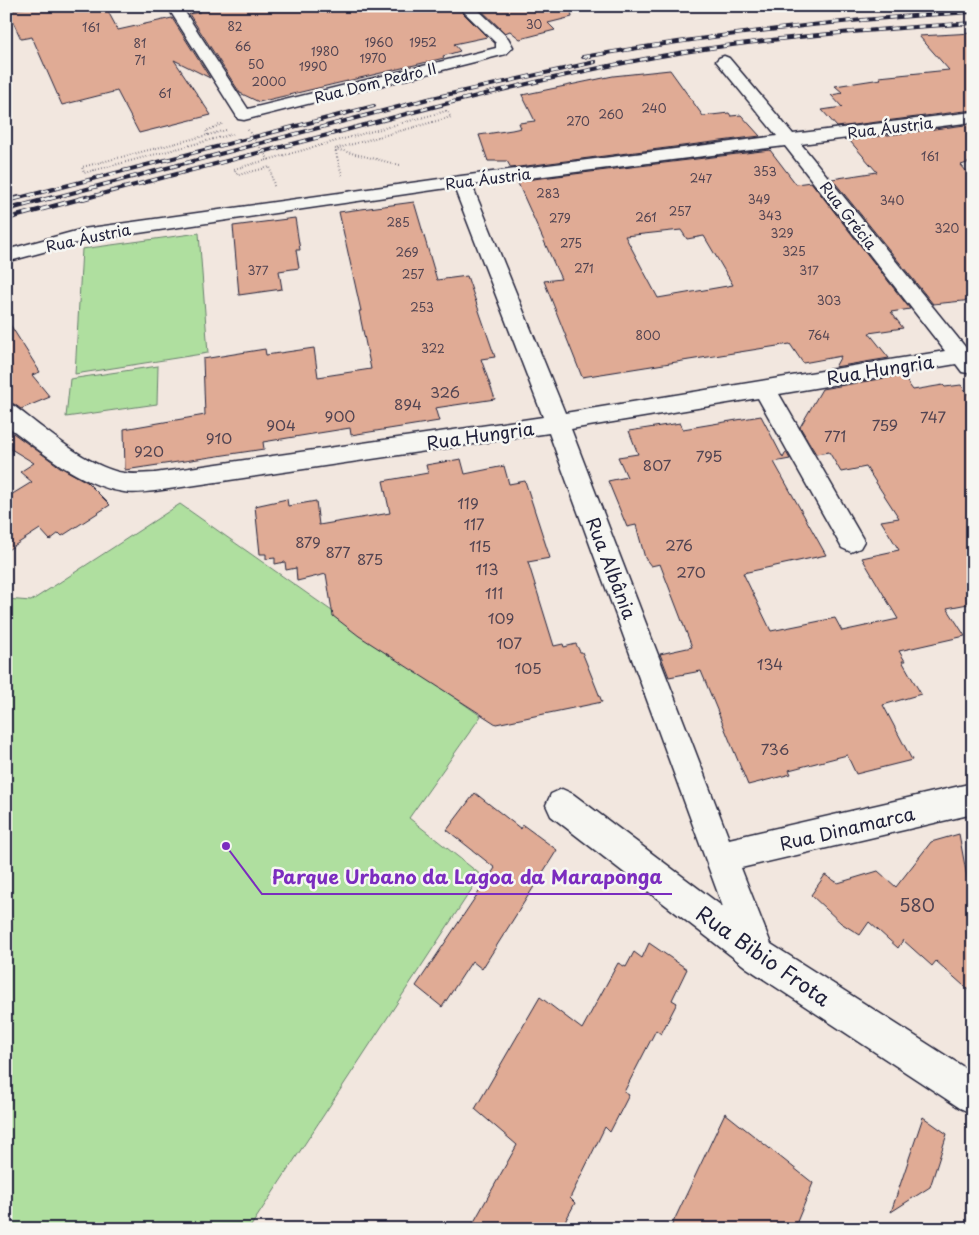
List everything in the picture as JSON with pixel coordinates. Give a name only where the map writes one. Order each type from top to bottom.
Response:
[{"type":"street","points":[[174,6],[244,115]]},
{"type":"street","name":"Rua Dom Pedro II","points":[[244,115],[501,51],[505,47],[503,41],[465,6]]},
{"type":"street","name":"Rua Grécia","points":[[724,62],[969,360]]},
{"type":"street","name":"Rua Áustria","points":[[6,256],[83,235],[461,181],[973,117]]},
{"type":"street","name":"Rua Albânia","points":[[461,181],[557,423],[720,858],[760,956]]},
{"type":"street","name":"Rua Hungria","points":[[6,412],[80,466],[103,477],[122,483],[155,482],[557,423],[764,388],[969,360]]},
{"type":"street","points":[[764,388],[851,541]]},
{"type":"street","name":"Rua Dinamarca","points":[[720,858],[973,798]]},
{"type":"street","name":"Rua Bibio Frota","points":[[562,805],[760,956],[973,1095]]},
{"type":"path","points":[[270,167],[238,175],[234,169],[446,112],[451,117],[335,149]]},
{"type":"path","points":[[239,133],[84,173],[82,167],[208,135],[206,131],[244,115]]},
{"type":"path","points":[[248,130],[269,160]]},
{"type":"green space","points":[[199,233],[208,353],[75,374],[82,249]]},
{"type":"green space","points":[[158,366],[157,404],[66,417],[70,379]]},
{"type":"green space","points":[[180,504],[481,716],[409,818],[481,875],[249,1229],[6,1229],[6,599],[31,601]]},
{"type":"building","points":[[34,6],[105,6],[118,30],[172,18],[210,78],[174,60],[211,115],[139,133],[117,91],[62,105],[32,37],[21,39],[8,11]]},
{"type":"building","points":[[197,6],[456,6],[487,37],[454,44],[460,51],[443,56],[444,58],[259,102],[240,93],[189,14],[200,12]]},
{"type":"building","points":[[477,6],[570,6],[572,17],[548,23],[555,30],[520,39],[510,31],[505,33]]},
{"type":"building","points":[[973,33],[973,110],[837,127],[822,110],[842,107],[831,95],[843,93],[835,86],[881,79],[879,77],[949,70],[919,36]]},
{"type":"building","points":[[670,70],[703,116],[729,113],[731,116],[741,115],[760,136],[511,168],[507,161],[488,161],[479,135],[521,128],[519,123],[535,121],[522,95],[613,76]]},
{"type":"building","points":[[973,124],[973,161],[961,165],[973,179],[973,300],[933,304],[832,179],[877,172],[849,140]]},
{"type":"building","points":[[770,150],[796,184],[811,182],[910,309],[891,312],[903,328],[869,333],[889,358],[835,367],[841,356],[803,363],[790,344],[582,377],[544,281],[561,279],[517,181]],"holes":[[[681,230],[687,239],[704,236],[733,285],[658,298],[625,236]]]},
{"type":"building","points":[[414,202],[437,280],[467,276],[495,357],[481,359],[495,399],[435,408],[439,421],[351,435],[350,428],[263,442],[264,449],[125,470],[124,429],[205,415],[203,359],[265,349],[266,355],[314,348],[318,377],[371,369],[359,311],[361,311],[339,212]]},
{"type":"building","points":[[295,218],[300,250],[296,250],[299,268],[279,271],[282,289],[239,295],[233,226]]},
{"type":"building","points":[[6,318],[40,372],[32,375],[50,397],[21,409],[14,404],[6,402]]},
{"type":"building","points":[[902,375],[913,390],[943,385],[945,387],[961,385],[973,401],[973,603],[947,608],[965,636],[899,651],[905,661],[902,661],[921,694],[883,705],[912,760],[856,774],[847,755],[789,770],[791,774],[748,785],[701,671],[669,677],[660,654],[692,647],[660,564],[651,566],[645,558],[636,525],[627,527],[608,481],[627,477],[618,457],[638,454],[629,431],[680,423],[683,429],[761,416],[783,458],[786,452],[790,459],[774,462],[826,555],[743,573],[771,631],[835,618],[842,631],[898,619],[862,558],[899,550],[881,521],[899,518],[866,467],[841,472],[829,452],[816,454],[800,427],[822,389]]},
{"type":"building","points":[[6,428],[60,467],[87,482],[110,505],[62,536],[59,533],[50,540],[40,529],[6,551],[6,498],[32,482],[20,472],[34,463],[6,446]]},
{"type":"building","points":[[461,459],[465,474],[504,466],[509,484],[525,481],[550,558],[528,562],[554,646],[563,644],[564,647],[576,644],[580,652],[582,652],[602,702],[496,724],[359,636],[333,616],[326,574],[297,581],[296,568],[286,570],[285,562],[275,564],[275,558],[266,559],[266,554],[260,554],[255,506],[287,499],[288,506],[316,501],[319,525],[390,513],[383,481],[428,473],[426,465]]},
{"type":"building","points":[[475,793],[521,829],[523,825],[557,850],[482,969],[472,961],[442,1007],[416,986],[495,868],[447,830]]},
{"type":"building","points":[[959,834],[973,909],[973,994],[936,961],[932,966],[903,940],[898,948],[869,922],[860,935],[841,923],[811,895],[825,875],[838,883],[878,871],[896,887],[931,842]]},
{"type":"building","points":[[649,943],[687,969],[672,1000],[677,1003],[661,1034],[656,1030],[624,1092],[629,1095],[610,1132],[605,1127],[570,1198],[575,1203],[561,1229],[470,1229],[517,1145],[475,1109],[540,997],[582,1029],[618,963],[626,967],[634,952],[642,958]]},
{"type":"building","points":[[725,1113],[813,1183],[794,1229],[670,1229]]},
{"type":"building","points":[[923,1117],[947,1134],[930,1187],[891,1212]]},
{"type":"railway","points":[[583,57],[777,29],[973,12]]},
{"type":"railway","points":[[83,199],[454,101],[655,57],[774,40],[973,23]]},
{"type":"railway","points":[[49,199],[432,98],[595,62]]},
{"type":"railway","points":[[15,199],[374,106]]},
{"type":"railway","points":[[6,201],[20,197]]},
{"type":"railway","points":[[6,210],[54,197]]},
{"type":"railway","points":[[6,219],[87,197]]},
{"type":"place","name":"Parque Urbano da Lagoa da Maraponga","points":[[226,846]]}]
